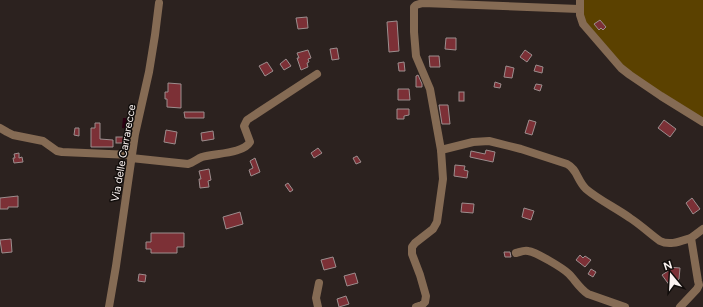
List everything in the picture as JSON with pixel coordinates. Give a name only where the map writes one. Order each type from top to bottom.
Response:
[{"type":"street","name":"Via delle Carrarecce","points":[[109,307],[135,134],[151,60],[159,2]]},
{"type":"street","points":[[416,307],[424,303],[426,296],[412,254],[412,248],[415,242],[433,229],[437,222],[443,175],[441,150],[430,89],[416,56],[414,7],[416,5],[423,3],[580,4],[581,19],[586,28],[623,70],[703,122]]},
{"type":"street","points":[[0,128],[13,135],[43,141],[57,151],[62,152],[132,156],[188,164],[199,158],[234,151],[249,144],[250,142],[244,126],[247,120],[317,74]]},
{"type":"street","points":[[441,150],[473,142],[488,141],[521,148],[572,167],[580,182],[590,192],[636,222],[660,241],[670,244],[691,238],[703,229]]},
{"type":"street","points":[[680,307],[695,291],[699,284],[691,238]]},
{"type":"street","points":[[516,253],[525,251],[532,252],[563,269],[588,294],[625,307]]},
{"type":"street","points":[[318,307],[316,298],[319,283]]},
{"type":"shaded area","points":[[577,0],[703,0],[703,122],[630,75],[586,28]]},
{"type":"shaded area","points":[[123,118],[129,118],[129,129],[122,128]]},
{"type":"building","points":[[307,17],[308,28],[298,29],[296,18]]},
{"type":"building","points":[[600,20],[606,27],[603,30],[601,28],[599,30],[594,24]]},
{"type":"building","points":[[397,21],[399,51],[389,52],[387,22]]},
{"type":"building","points":[[446,38],[456,38],[456,50],[445,49]]},
{"type":"building","points":[[337,48],[339,59],[332,60],[330,49]]},
{"type":"building","points":[[308,50],[311,58],[308,59],[308,67],[301,70],[297,53]]},
{"type":"building","points":[[525,50],[532,55],[527,62],[520,57]]},
{"type":"building","points":[[429,56],[439,56],[440,67],[430,67]]},
{"type":"building","points":[[286,59],[291,66],[284,70],[280,64]]},
{"type":"building","points":[[267,62],[273,71],[265,76],[259,66]]},
{"type":"building","points":[[404,62],[405,71],[399,71],[398,63]]},
{"type":"building","points":[[536,65],[543,67],[542,73],[534,71]]},
{"type":"building","points":[[506,66],[514,68],[512,78],[504,77]]},
{"type":"building","points":[[418,75],[422,87],[416,87],[416,76]]},
{"type":"building","points":[[495,82],[501,84],[500,88],[494,87]]},
{"type":"building","points":[[168,83],[181,84],[181,108],[167,107],[165,92],[168,92]]},
{"type":"building","points":[[536,84],[542,85],[540,91],[534,89]]},
{"type":"building","points":[[398,89],[409,89],[410,100],[398,100]]},
{"type":"building","points":[[459,92],[464,92],[464,101],[459,101]]},
{"type":"building","points":[[439,105],[448,105],[450,124],[442,124]]},
{"type":"building","points":[[397,109],[409,109],[409,115],[404,116],[404,119],[397,119]]},
{"type":"building","points":[[184,112],[204,112],[204,118],[185,118]]},
{"type":"building","points":[[529,120],[536,122],[532,135],[525,133]]},
{"type":"building","points":[[664,120],[676,129],[670,137],[658,128]]},
{"type":"building","points":[[95,123],[100,123],[100,139],[113,140],[113,147],[91,147],[91,128],[95,128]]},
{"type":"building","points":[[75,128],[79,128],[79,136],[74,135]]},
{"type":"building","points":[[166,130],[177,132],[175,144],[164,142]]},
{"type":"building","points":[[213,131],[214,139],[202,141],[201,133]]},
{"type":"building","points":[[116,137],[126,137],[126,143],[116,143]]},
{"type":"building","points":[[318,148],[322,153],[314,158],[311,153]]},
{"type":"building","points":[[486,150],[495,152],[493,162],[470,157],[471,151],[485,154]]},
{"type":"building","points":[[19,153],[19,158],[22,157],[23,162],[14,163],[14,154]]},
{"type":"building","points":[[357,156],[361,162],[356,164],[353,158]]},
{"type":"building","points":[[255,158],[260,172],[251,176],[249,170],[253,168],[250,161]]},
{"type":"building","points":[[455,165],[465,166],[464,170],[468,171],[467,178],[454,176]]},
{"type":"building","points":[[209,169],[211,180],[208,181],[209,187],[200,188],[199,179],[201,179],[199,171]]},
{"type":"building","points":[[288,183],[293,190],[290,192],[285,185]]},
{"type":"building","points":[[18,196],[18,207],[0,209],[0,198]]},
{"type":"building","points":[[692,198],[700,209],[693,214],[686,203]]},
{"type":"building","points":[[462,203],[474,204],[473,213],[461,212]]},
{"type":"building","points":[[524,208],[534,211],[531,220],[522,217]]},
{"type":"building","points":[[240,212],[243,224],[226,229],[223,217]]},
{"type":"building","points":[[151,233],[184,233],[184,247],[177,247],[177,253],[151,253],[151,249],[146,249],[146,242],[151,242]]},
{"type":"building","points":[[11,239],[12,252],[2,253],[0,240]]},
{"type":"building","points":[[504,252],[510,252],[511,257],[505,257]]},
{"type":"building","points":[[580,255],[583,258],[585,256],[591,260],[585,267],[576,260]]},
{"type":"building","points":[[333,257],[336,267],[324,270],[321,260]]},
{"type":"building","points":[[668,267],[680,268],[679,279],[670,286],[662,275],[668,271]]},
{"type":"building","points":[[591,269],[596,272],[593,277],[588,274]]},
{"type":"building","points":[[355,273],[358,283],[347,286],[344,276]]},
{"type":"building","points":[[139,274],[146,275],[145,282],[138,281]]},
{"type":"building","points":[[346,296],[349,304],[339,307],[337,299]]}]
